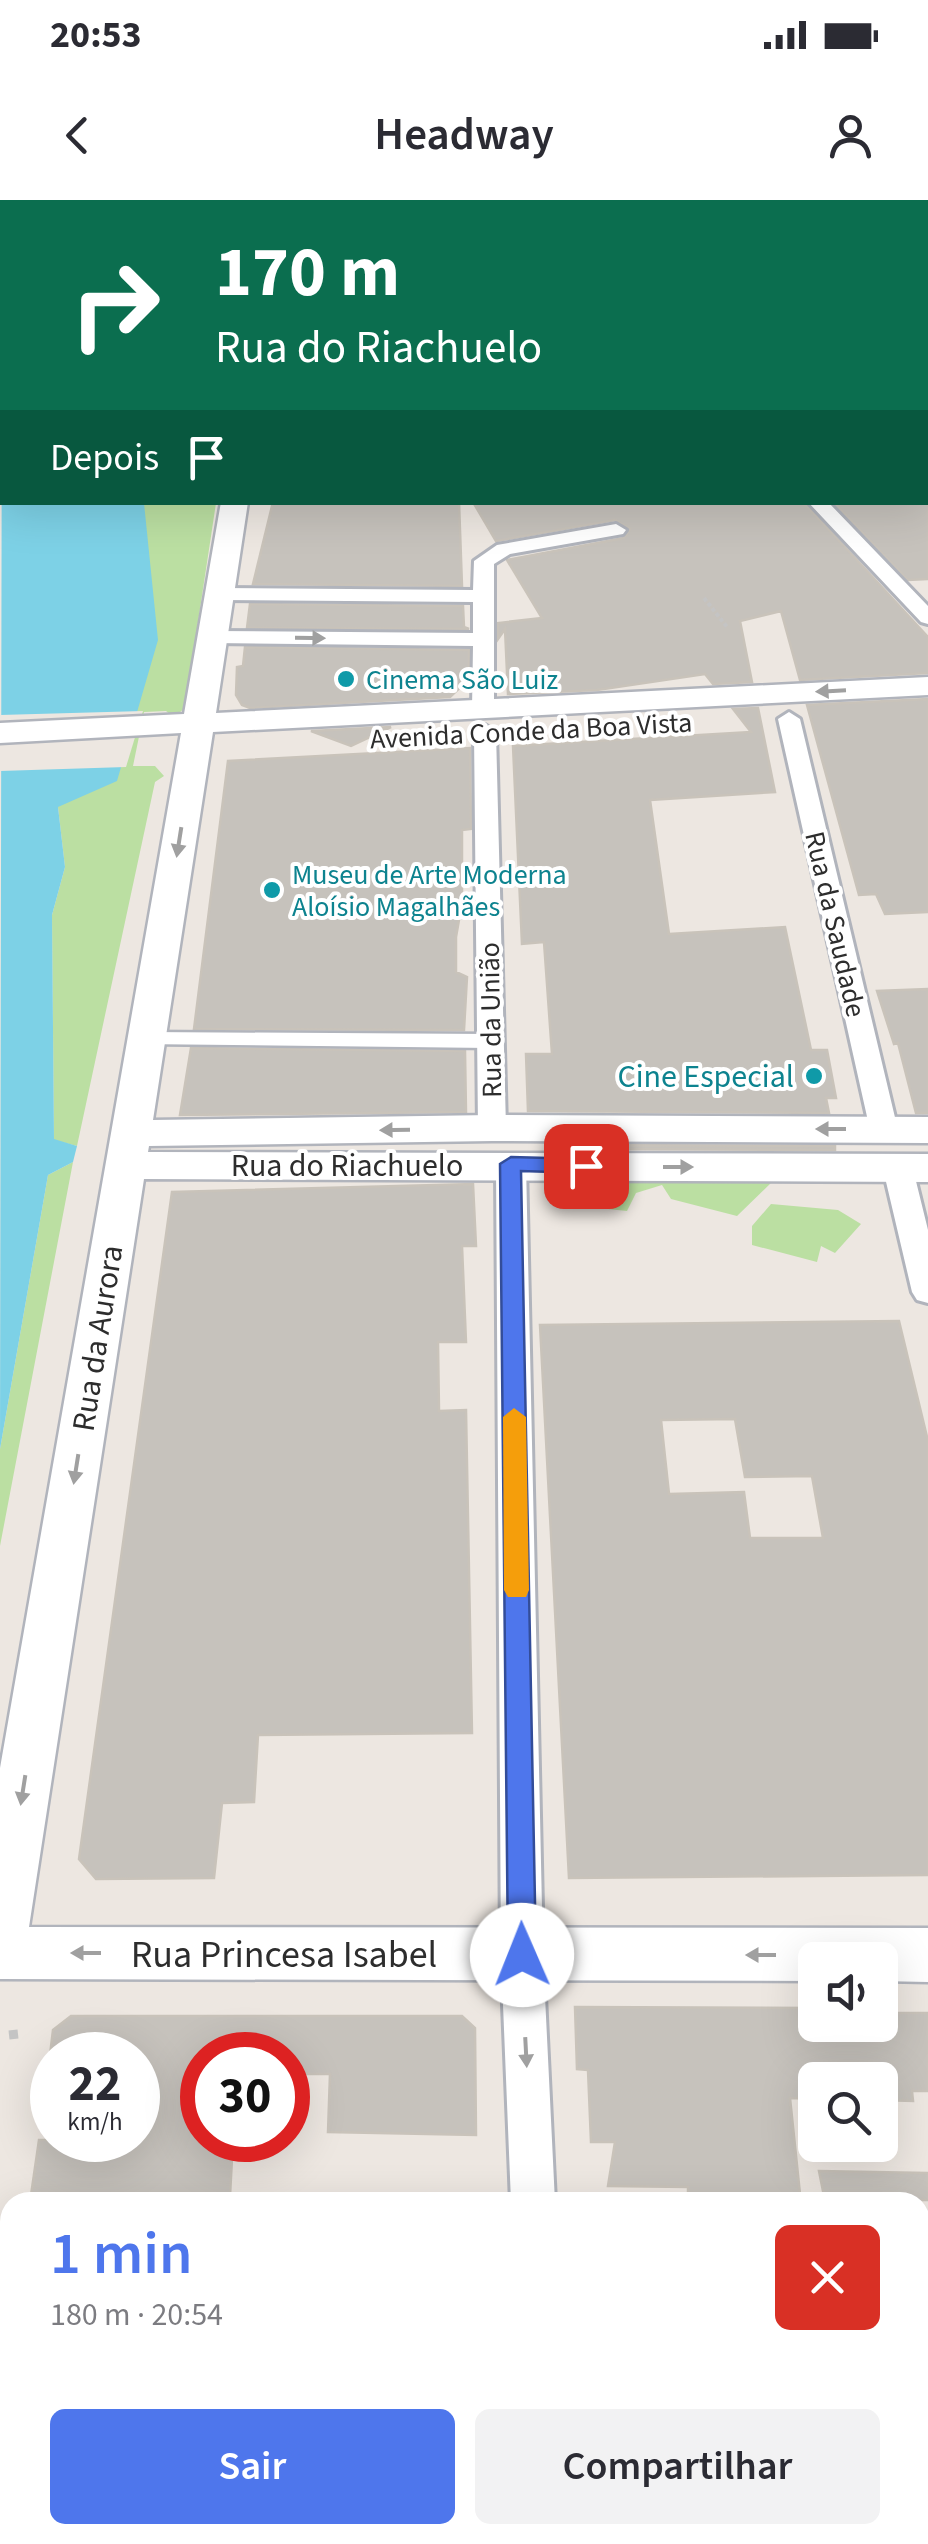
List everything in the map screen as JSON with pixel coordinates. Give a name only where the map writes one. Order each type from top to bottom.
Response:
[{"type":"main road","name":"Rua da Aurora","points":[[0,1930],[235,505]]},
{"type":"main road","name":"Avenida Conde da Boa Vista","points":[[136,738],[484,720],[928,686]]},
{"type":"main road","name":"Avenida Conde da Boa Vista","points":[[484,720],[788,719],[928,712]]},
{"type":"main road","points":[[0,732],[136,738]]},
{"type":"main road","points":[[0,754],[136,738]]},
{"type":"main road","name":"Rua do Riachuelo","points":[[128,1149],[492,1128],[928,1130]]},
{"type":"main road","name":"Rua do Riachuelo","points":[[128,1149],[511,1164],[913,1169]]},
{"type":"main road","name":"Rua Princesa Isabel","points":[[0,1953],[928,1955]]},
{"type":"street","points":[[821,505],[928,618]]},
{"type":"street","name":"Rua da União","points":[[492,1128],[484,560],[491,554],[616,530]]},
{"type":"street","points":[[220,594],[484,596]]},
{"type":"street","points":[[213,637],[484,640]]},
{"type":"street","name":"Rua da Saudade","points":[[788,719],[884,1130]]},
{"type":"street","points":[[147,1039],[490,1041]]},
{"type":"street","points":[[511,1164],[522,1955],[533,2192]]},
{"type":"street","points":[[913,1169],[928,1292]]},
{"type":"path","points":[[704,598],[728,627]]},
{"type":"green space","points":[[137,505],[216,505],[185,708],[174,717],[166,711],[144,712],[133,766],[155,766],[164,776],[155,782],[77,1146],[54,1140],[52,915],[65,867],[58,807]]},
{"type":"green space","points":[[73,1162],[0,1546],[0,1449],[48,1175]]},
{"type":"green space","points":[[575,1173],[754,1174],[772,1182],[737,1216],[671,1199],[662,1185],[636,1193],[627,1211],[589,1207],[561,1198]]},
{"type":"green space","points":[[771,1204],[838,1210],[861,1224],[835,1253],[821,1246],[817,1262],[752,1245],[752,1226]]},
{"type":"water","points":[[2,505],[144,505],[158,640],[117,781],[58,807],[65,867],[52,915],[54,1139],[77,1146],[73,1162],[48,1175],[0,1449]]},
{"type":"pier","points":[[143,711],[126,767],[0,771],[0,715]]},
{"type":"building","points":[[272,505],[459,505],[462,586],[253,584]]},
{"type":"building","points":[[475,505],[805,505],[928,637],[928,673],[800,680],[781,611],[740,621],[752,682],[713,684],[705,674],[597,690],[508,694],[505,629],[498,639],[498,623],[542,618],[507,560],[624,538],[630,529],[615,520],[496,541]]},
{"type":"building","points":[[836,505],[928,505],[928,579],[908,580]]},
{"type":"building","points":[[250,604],[463,606],[464,627],[469,629],[247,628]]},
{"type":"building","name":"Cinema São Luiz","points":[[245,647],[469,650],[469,679],[450,697],[250,708],[242,705],[236,695],[237,667],[243,666]]},
{"type":"building","points":[[928,699],[928,912],[885,914],[876,894],[859,895],[807,705]]},
{"type":"building","points":[[758,708],[775,792],[650,800],[669,934],[785,927],[811,1050],[827,1050],[836,1098],[826,1098],[829,1113],[528,1111],[526,1054],[552,1054],[544,942],[522,944],[513,746],[751,732],[733,709]]},
{"type":"building","points":[[391,727],[351,746],[311,731]]},
{"type":"building","points":[[470,748],[471,829],[462,830],[462,903],[456,937],[456,972],[467,977],[464,1030],[194,1029],[228,761]]},
{"type":"building","points":[[928,989],[928,1113],[916,1113],[898,1043],[894,1044],[877,991]]},
{"type":"building","points":[[191,1048],[465,1051],[466,1112],[180,1115]]},
{"type":"building","points":[[608,1145],[835,1146],[835,1150],[608,1149]]},
{"type":"building","points":[[473,1184],[476,1246],[462,1246],[466,1342],[438,1342],[439,1411],[466,1410],[472,1733],[258,1735],[254,1802],[222,1803],[214,1878],[96,1879],[79,1859],[172,1192]]},
{"type":"building","points":[[899,1321],[928,1441],[928,1875],[569,1878],[540,1325]],"holes":[[[735,1419],[745,1477],[812,1476],[823,1538],[750,1538],[744,1492],[669,1494],[661,1420]]]},
{"type":"building","points":[[575,2007],[798,2008],[798,2042],[898,2042],[898,2013],[928,2013],[928,2091],[912,2091],[913,2101],[898,2101],[898,2062],[798,2062],[798,2098],[790,2098],[800,2192],[688,2192],[688,2187],[608,2186],[615,2142],[591,2142],[588,2070],[577,2069]]},
{"type":"building","points":[[71,2016],[462,2016],[475,2028],[476,2135],[328,2132],[330,2074],[310,2074],[310,2032],[180,2032],[180,2162],[232,2162],[230,2192],[31,2192],[36,2162],[160,2162],[160,2032],[53,2032]]},
{"type":"building","points":[[819,2171],[928,2173],[928,2192],[823,2192]]},
{"type":"slow traffic","points":[[514,1417],[517,1590]]},
{"type":"place","name":"Cinema São Luiz","points":[[346,679]]},
{"type":"place","name":"Museu de Arte Moderna Aloísio Magalhães","points":[[272,890]]},
{"type":"place","name":"Cine Especial","points":[[814,1076]]},
{"type":"route","points":[[522,1955],[511,1164],[586,1166]]}]
